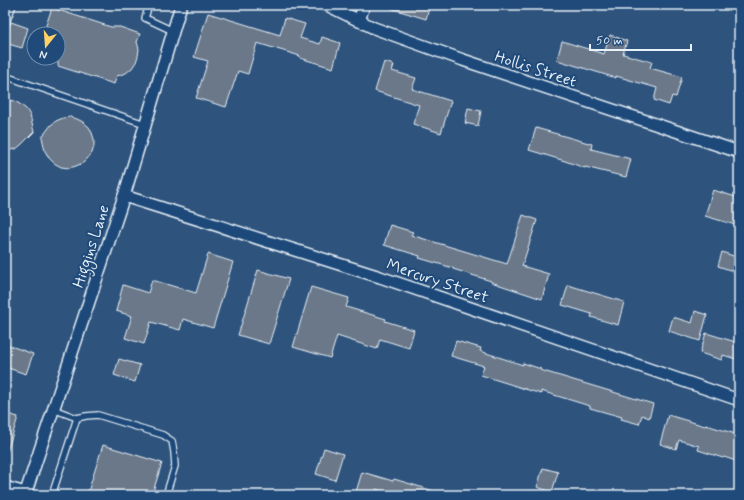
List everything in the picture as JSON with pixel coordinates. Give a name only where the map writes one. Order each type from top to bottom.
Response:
[{"type":"street","name":"Higgins Lane","points":[[25,494],[124,196],[181,5]]},
{"type":"street","name":"Hollis Street","points":[[328,5],[374,28],[463,60],[739,152]]},
{"type":"street","points":[[358,20],[364,5]]},
{"type":"street","name":"Mercury Street","points":[[124,196],[380,277],[739,400]]},
{"type":"street","points":[[5,487],[25,494]]},
{"type":"lane","points":[[5,25],[13,5]]},
{"type":"lane","points":[[149,5],[145,18],[173,31]]},
{"type":"lane","points":[[5,76],[145,124]]},
{"type":"lane","points":[[54,409],[77,418],[98,415],[163,435],[172,441],[175,466],[166,495]]},
{"type":"lane","points":[[52,495],[77,418]]},
{"type":"building","points":[[390,5],[430,5],[426,19],[390,8]]},
{"type":"building","points":[[52,8],[111,27],[120,27],[140,34],[137,42],[139,49],[136,62],[126,73],[117,76],[114,84],[58,66],[66,66],[66,26],[46,26]]},
{"type":"building","points":[[208,13],[280,35],[285,18],[305,24],[300,38],[320,44],[322,37],[340,43],[333,68],[257,43],[248,74],[238,71],[226,107],[196,98],[208,61],[194,57]]},
{"type":"building","points":[[11,22],[26,27],[26,35],[22,48],[5,43],[5,38]]},
{"type":"building","points":[[610,35],[627,41],[623,54],[652,62],[650,68],[682,77],[676,97],[672,96],[669,105],[654,100],[657,88],[616,76],[616,78],[557,60],[562,41],[604,54]]},
{"type":"building","points":[[384,62],[394,65],[392,71],[416,78],[412,89],[451,101],[441,133],[413,124],[419,105],[375,91]]},
{"type":"building","points":[[5,100],[15,101],[26,109],[30,115],[34,132],[16,149],[5,151]]},
{"type":"building","points":[[468,108],[481,111],[478,126],[465,123]]},
{"type":"building","points":[[70,117],[83,122],[89,127],[94,139],[94,146],[92,153],[83,163],[69,168],[61,167],[49,158],[45,151],[42,137],[56,121]]},
{"type":"building","points":[[536,128],[592,144],[591,149],[631,159],[626,177],[585,168],[529,150]]},
{"type":"building","points":[[713,190],[739,198],[739,226],[705,216]]},
{"type":"building","points":[[523,215],[537,220],[522,266],[549,274],[542,299],[453,268],[419,258],[420,256],[384,245],[390,225],[413,232],[411,235],[507,264]]},
{"type":"building","points":[[722,252],[739,258],[739,273],[718,266]]},
{"type":"building","points":[[208,254],[233,262],[213,328],[183,319],[180,330],[151,322],[144,344],[125,338],[132,316],[116,311],[123,285],[148,293],[152,280],[196,293]]},
{"type":"building","points":[[258,270],[289,279],[269,344],[238,335]]},
{"type":"building","points":[[568,285],[624,302],[618,325],[591,317],[592,314],[562,305]]},
{"type":"building","points":[[311,287],[349,298],[346,307],[386,319],[385,321],[414,330],[409,348],[380,339],[377,349],[337,336],[330,358],[293,347]]},
{"type":"building","points":[[695,311],[707,315],[700,341],[669,331],[673,317],[692,323]]},
{"type":"building","points":[[706,333],[739,343],[739,360],[723,355],[722,360],[700,353]]},
{"type":"building","points":[[456,341],[481,348],[480,351],[523,365],[523,363],[541,369],[540,370],[653,404],[649,418],[642,415],[639,424],[621,419],[622,417],[590,408],[590,406],[541,391],[541,394],[481,375],[484,366],[451,356]]},
{"type":"building","points":[[5,344],[33,354],[26,374],[5,367]]},
{"type":"building","points":[[119,359],[140,365],[135,382],[114,375]]},
{"type":"building","points":[[5,413],[18,417],[7,452],[5,451]]},
{"type":"building","points":[[668,415],[739,435],[739,462],[698,450],[699,446],[679,440],[676,449],[660,444]]},
{"type":"building","points":[[103,445],[162,463],[152,495],[87,495]]},
{"type":"building","points":[[324,448],[343,454],[335,480],[316,474]]},
{"type":"building","points":[[543,468],[558,472],[552,492],[537,487]]},
{"type":"building","points":[[362,472],[393,481],[394,479],[437,492],[437,495],[397,495],[376,489],[374,495],[356,492]]}]
